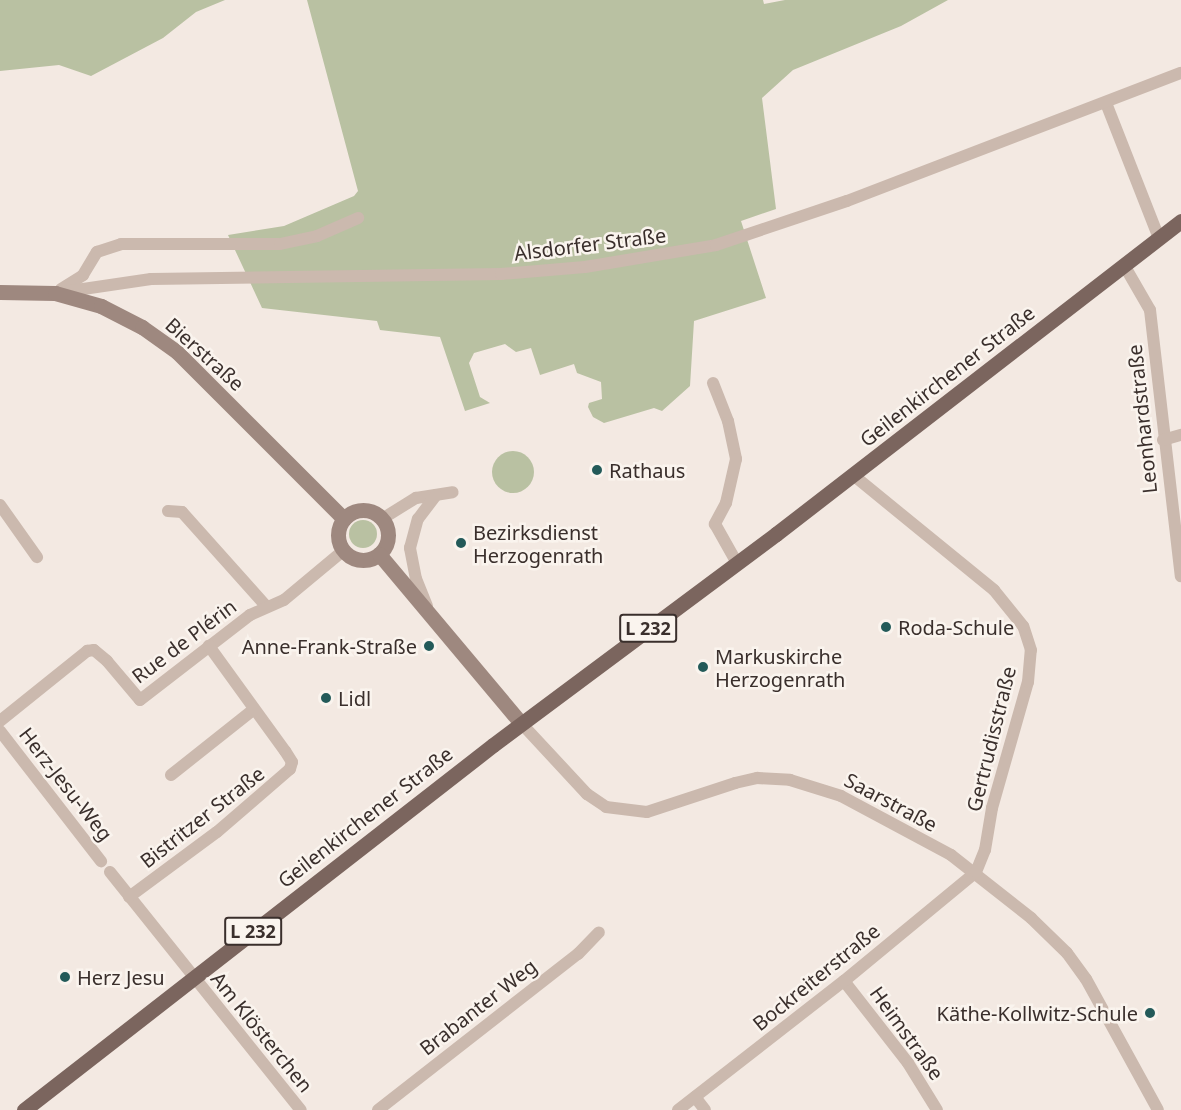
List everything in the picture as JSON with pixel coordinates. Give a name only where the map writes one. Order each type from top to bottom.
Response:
[{"type":"main road","name":"Geilenkirchener Straße","points":[[24,1110],[521,723],[854,475],[1181,221]]},
{"type":"main road","name":"Bierstraße","points":[[0,292],[55,293],[101,306],[142,327],[177,352],[344,519]]},
{"type":"main road","points":[[359,511],[382,519],[388,534],[379,554],[363,560],[344,550],[339,534],[344,519],[359,511]]},
{"type":"main road","points":[[379,554],[521,723]]},
{"type":"street","name":"Alsdorfer Straße","points":[[55,293],[151,279],[501,274],[680,252],[716,245],[793,220],[1181,73]]},
{"type":"street","points":[[1106,103],[1159,238]]},
{"type":"street","points":[[55,293],[82,275],[97,252],[121,244],[280,244],[317,236],[358,218]]},
{"type":"street","name":"Leonhardstraße","points":[[1124,265],[1150,310],[1163,440],[1181,576]]},
{"type":"street","points":[[713,383],[728,421],[735,459],[726,503],[715,524],[737,563]]},
{"type":"street","points":[[1163,440],[1181,435]]},
{"type":"street","name":"Gertrudisstraße","points":[[854,475],[994,590],[1023,626],[1031,650],[1029,682],[976,872]]},
{"type":"street","points":[[382,519],[416,498],[453,492]]},
{"type":"street","points":[[434,621],[416,579],[410,548],[418,519],[436,495]]},
{"type":"street","points":[[0,505],[37,557]]},
{"type":"street","points":[[168,511],[182,512],[267,607]]},
{"type":"street","name":"Rue de Plérin","points":[[0,721],[87,651],[94,651],[107,660],[140,700],[209,646],[267,607],[284,600],[344,550]]},
{"type":"street","name":"Bistritzer Straße","points":[[129,897],[287,775],[292,762],[209,646]]},
{"type":"street","points":[[171,775],[253,710]]},
{"type":"street","name":"Saarstraße","points":[[521,723],[587,794],[606,807],[647,812],[735,783],[758,778],[790,780],[841,796],[976,872],[1067,953],[1091,987],[1158,1110]]},
{"type":"street","name":"Herz-Jesu-Weg","points":[[0,731],[101,861]]},
{"type":"street","name":"Herz-Jesu-Weg","points":[[110,872],[193,979]]},
{"type":"street","name":"Bockreiterstraße","points":[[678,1110],[844,981],[976,872]]},
{"type":"street","name":"Brabanter Weg","points":[[378,1110],[578,954],[599,932]]},
{"type":"street","name":"Am Klösterchen","points":[[193,979],[301,1110]]},
{"type":"street","name":"Heimstraße","points":[[844,981],[908,1063],[937,1110]]},
{"type":"street","points":[[695,1097],[705,1110]]},
{"type":"green space","points":[[0,0],[225,0],[196,12],[163,38],[91,76],[59,65],[0,71]]},
{"type":"green space","points":[[307,0],[763,0],[764,4],[785,0],[948,0],[901,26],[793,70],[762,98],[776,209],[741,221],[766,298],[694,321],[690,386],[662,411],[654,408],[604,423],[593,417],[588,407],[589,403],[602,399],[601,382],[577,373],[574,364],[540,375],[531,348],[516,352],[505,344],[474,353],[469,363],[480,397],[490,403],[465,411],[440,337],[380,330],[377,321],[262,308],[228,235],[284,226],[354,196],[358,191]]},
{"type":"green space","points":[[513,451],[528,457],[534,472],[528,487],[513,493],[498,487],[492,472],[498,457]]},
{"type":"green space","points":[[363,520],[373,524],[377,534],[373,544],[363,548],[353,544],[349,534],[353,524]]},
{"type":"place","name":"Rathaus","points":[[597,470]]},
{"type":"place","name":"Bezirksdienst Herzogenrath","points":[[461,543]]},
{"type":"place","name":"Roda-Schule","points":[[886,627]]},
{"type":"place","name":"Anne-Frank-Straße","points":[[429,646]]},
{"type":"place","name":"Markuskirche Herzogenrath","points":[[703,667]]},
{"type":"place","name":"Lidl","points":[[326,698]]},
{"type":"place","name":"Herz Jesu","points":[[65,977]]},
{"type":"place","name":"Käthe-Kollwitz-Schule","points":[[1150,1013]]}]
